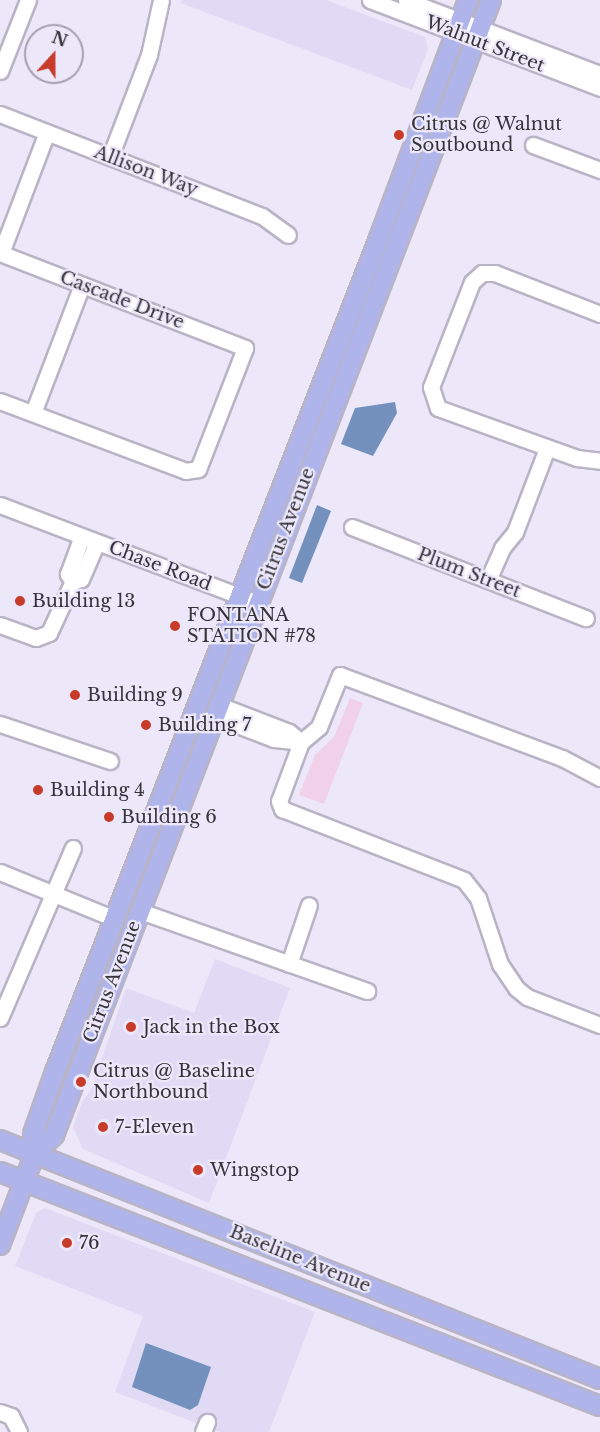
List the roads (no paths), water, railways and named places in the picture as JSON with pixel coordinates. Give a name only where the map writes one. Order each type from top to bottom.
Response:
[{"type":"main road","name":"Citrus Avenue","points":[[0,1245],[35,1153],[34,1131],[468,0]]},
{"type":"main road","name":"Citrus Avenue","points":[[35,1153],[54,1136],[491,0]]},
{"type":"main road","name":"Baseline Avenue","points":[[0,1140],[600,1379]]},
{"type":"main road","name":"Baseline Avenue","points":[[0,1172],[600,1406]]},
{"type":"street","points":[[0,71],[28,0]]},
{"type":"street","points":[[110,157],[149,55],[161,0]]},
{"type":"street","name":"Walnut Street","points":[[370,0],[600,74]]},
{"type":"street","name":"Walnut Street","points":[[406,0],[458,27]]},
{"type":"street","name":"Walnut Street","points":[[478,34],[600,88]]},
{"type":"street","name":"Allison Way","points":[[0,114],[262,216],[288,235]]},
{"type":"street","points":[[0,253],[47,132]]},
{"type":"street","points":[[533,145],[600,170]]},
{"type":"street","name":"Cascade Drive","points":[[0,253],[245,348],[198,469],[186,471],[33,413]]},
{"type":"street","points":[[600,314],[495,273],[482,273],[472,282],[431,387],[432,398],[438,408],[548,448],[600,461]]},
{"type":"street","points":[[0,401],[33,413],[82,285]]},
{"type":"street","points":[[488,580],[502,548],[515,532],[548,448]]},
{"type":"street","name":"Chase Road","points":[[0,505],[258,603]]},
{"type":"street","name":"Plum Street","points":[[352,527],[586,618]]},
{"type":"street","points":[[0,625],[36,638],[49,633],[72,584],[68,574],[90,539]]},
{"type":"street","points":[[600,778],[562,758],[340,675],[319,727],[301,742],[280,791],[282,809],[464,880],[478,898],[500,964],[516,988],[527,997],[600,1025]]},
{"type":"street","points":[[217,711],[274,739],[301,742]]},
{"type":"street","points":[[0,724],[110,761]]},
{"type":"street","points":[[0,1018],[73,848]]},
{"type":"street","points":[[0,872],[115,919]]},
{"type":"street","points":[[289,963],[309,905]]},
{"type":"street","points":[[140,911],[367,991]]},
{"type":"street","points":[[0,1412],[11,1416],[19,1432]]},
{"type":"water","points":[[395,402],[397,413],[373,456],[341,444],[355,408]]},
{"type":"water","points":[[317,505],[331,511],[302,583],[289,578]]},
{"type":"water","points":[[146,1343],[211,1367],[198,1405],[190,1410],[132,1387]]},
{"type":"place","name":"Citrus @ Walnut Soutbound","points":[[399,135]]},
{"type":"place","name":"Building 13","points":[[20,601]]},
{"type":"place","name":"FONTANA STATION #78","points":[[175,626]]},
{"type":"place","name":"Building 9","points":[[75,695]]},
{"type":"place","name":"Building 7","points":[[146,725]]},
{"type":"place","name":"Building 4","points":[[38,790]]},
{"type":"place","name":"Building 6","points":[[109,817]]},
{"type":"place","name":"Jack in the Box","points":[[131,1027]]},
{"type":"place","name":"Citrus @ Baseline Northbound","points":[[81,1082]]},
{"type":"place","name":"7-Eleven","points":[[103,1127]]},
{"type":"place","name":"Wingstop","points":[[198,1170]]},
{"type":"place","name":"76","points":[[67,1243]]}]
